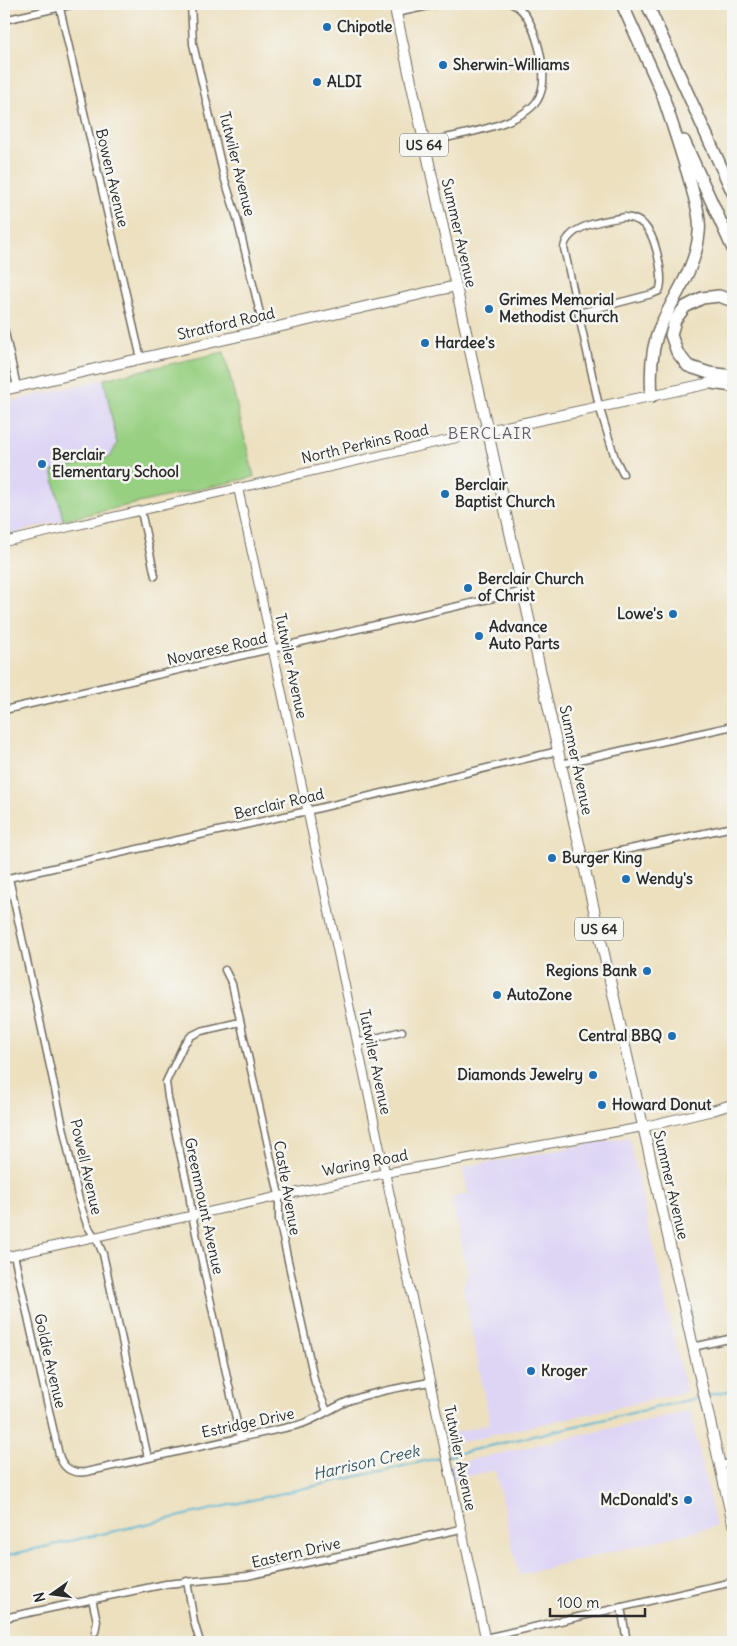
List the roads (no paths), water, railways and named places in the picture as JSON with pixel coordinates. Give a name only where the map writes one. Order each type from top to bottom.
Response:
[{"type":"highway","points":[[622,4],[733,249]]},
{"type":"highway","points":[[647,4],[733,193]]},
{"type":"highway","points":[[652,396],[650,375],[653,353],[661,326],[683,285],[695,257],[699,232],[696,206],[687,170],[661,90]]},
{"type":"highway","points":[[692,103],[733,175]]},
{"type":"highway","points":[[733,301],[719,296],[702,298],[685,307],[675,320],[671,335],[677,352],[688,366],[709,373],[733,377]]},
{"type":"highway","points":[[712,383],[733,386]]},
{"type":"main road","name":"Summer Avenue","points":[[395,8],[558,751],[733,1523]]},
{"type":"main road","name":"Stratford Road","points":[[4,390],[456,286]]},
{"type":"main road","name":"North Perkins Road","points":[[487,431],[733,377]]},
{"type":"main road","name":"Waring Road","points":[[643,1126],[711,1111],[733,1104]]},
{"type":"street","points":[[4,20],[60,5],[75,4]]},
{"type":"street","name":"Tutwiler Avenue","points":[[191,4],[193,44],[224,176],[237,218],[264,330]]},
{"type":"street","points":[[395,8],[438,4]]},
{"type":"street","points":[[424,143],[500,124],[522,116],[537,100],[544,84],[543,63],[533,29],[520,6],[512,4]]},
{"type":"street","name":"Bowen Avenue","points":[[60,5],[141,358]]},
{"type":"street","points":[[579,313],[652,294],[659,290],[661,286],[660,272],[653,238],[648,230],[633,218],[625,217],[576,230],[565,242],[564,248],[599,406],[614,458],[623,474]]},
{"type":"street","points":[[4,328],[17,387]]},
{"type":"street","name":"North Perkins Road","points":[[4,542],[487,431]]},
{"type":"street","name":"Tutwiler Avenue","points":[[238,488],[485,1640]]},
{"type":"street","points":[[141,510],[155,576]]},
{"type":"street","name":"Novarese Road","points":[[4,710],[524,591]]},
{"type":"street","points":[[561,764],[733,726]]},
{"type":"street","name":"Berclair Road","points":[[6,878],[307,811],[558,751]]},
{"type":"street","points":[[583,859],[733,827]]},
{"type":"street","name":"Powell Avenue","points":[[6,878],[79,1200],[85,1220],[101,1248],[148,1458]]},
{"type":"street","name":"Castle Avenue","points":[[225,970],[231,979],[278,1195],[279,1220],[309,1354],[318,1391],[327,1411]]},
{"type":"street","name":"Greenmount Avenue","points":[[240,1022],[201,1031],[191,1036],[184,1044],[166,1082],[192,1215],[240,1438]]},
{"type":"street","points":[[357,1043],[402,1031]]},
{"type":"street","name":"Waring Road","points":[[4,1257],[278,1195],[385,1173],[643,1126]]},
{"type":"street","name":"Goldie Avenue","points":[[14,1255],[59,1456],[68,1469]]},
{"type":"street","points":[[693,1347],[733,1338]]},
{"type":"street","name":"Estridge Drive","points":[[68,1469],[86,1472],[303,1424],[327,1411],[361,1397],[430,1382]]},
{"type":"street","points":[[721,1465],[733,1462]]},
{"type":"street","name":"Eastern Drive","points":[[4,1618],[187,1581],[238,1578],[461,1529]]},
{"type":"street","points":[[187,1581],[194,1622],[200,1642]]},
{"type":"street","points":[[485,1640],[733,1582]]},
{"type":"street","points":[[92,1599],[97,1620],[95,1632]]},
{"type":"street","points":[[621,1608],[627,1642]]},
{"type":"waterway","name":"Harrison Creek","points":[[708,1395],[733,1390]]},
{"type":"waterway","name":"Harrison Creek","points":[[447,1456],[701,1397]]},
{"type":"waterway","name":"Harrison Creek","points":[[4,1556],[443,1457]]},
{"type":"place","name":"Chipotle","points":[[327,27]]},
{"type":"place","name":"Sherwin-Williams","points":[[443,65]]},
{"type":"place","name":"ALDI","points":[[317,82]]},
{"type":"place","name":"Grimes Memorial Methodist Church","points":[[489,309]]},
{"type":"place","name":"Hardee's","points":[[425,343]]},
{"type":"place","name":"Berclair Elementary School","points":[[42,464]]},
{"type":"place","name":"Berclair Baptist Church","points":[[445,494]]},
{"type":"place","name":"Berclair Church of Christ","points":[[468,588]]},
{"type":"place","name":"Lowe's","points":[[673,614]]},
{"type":"place","name":"Advance Auto Parts","points":[[479,636]]},
{"type":"place","name":"Burger King","points":[[552,858]]},
{"type":"place","name":"Wendy's","points":[[626,879]]},
{"type":"place","name":"Regions Bank","points":[[647,971]]},
{"type":"place","name":"AutoZone","points":[[497,995]]},
{"type":"place","name":"Central BBQ","points":[[672,1036]]},
{"type":"place","name":"Diamonds Jewelry","points":[[593,1075]]},
{"type":"place","name":"Howard Donut","points":[[602,1105]]},
{"type":"place","name":"Kroger","points":[[531,1371]]},
{"type":"place","name":"McDonald's","points":[[688,1500]]},
{"type":"district","name":"BERCLAIR","points":[[490,433]]}]
